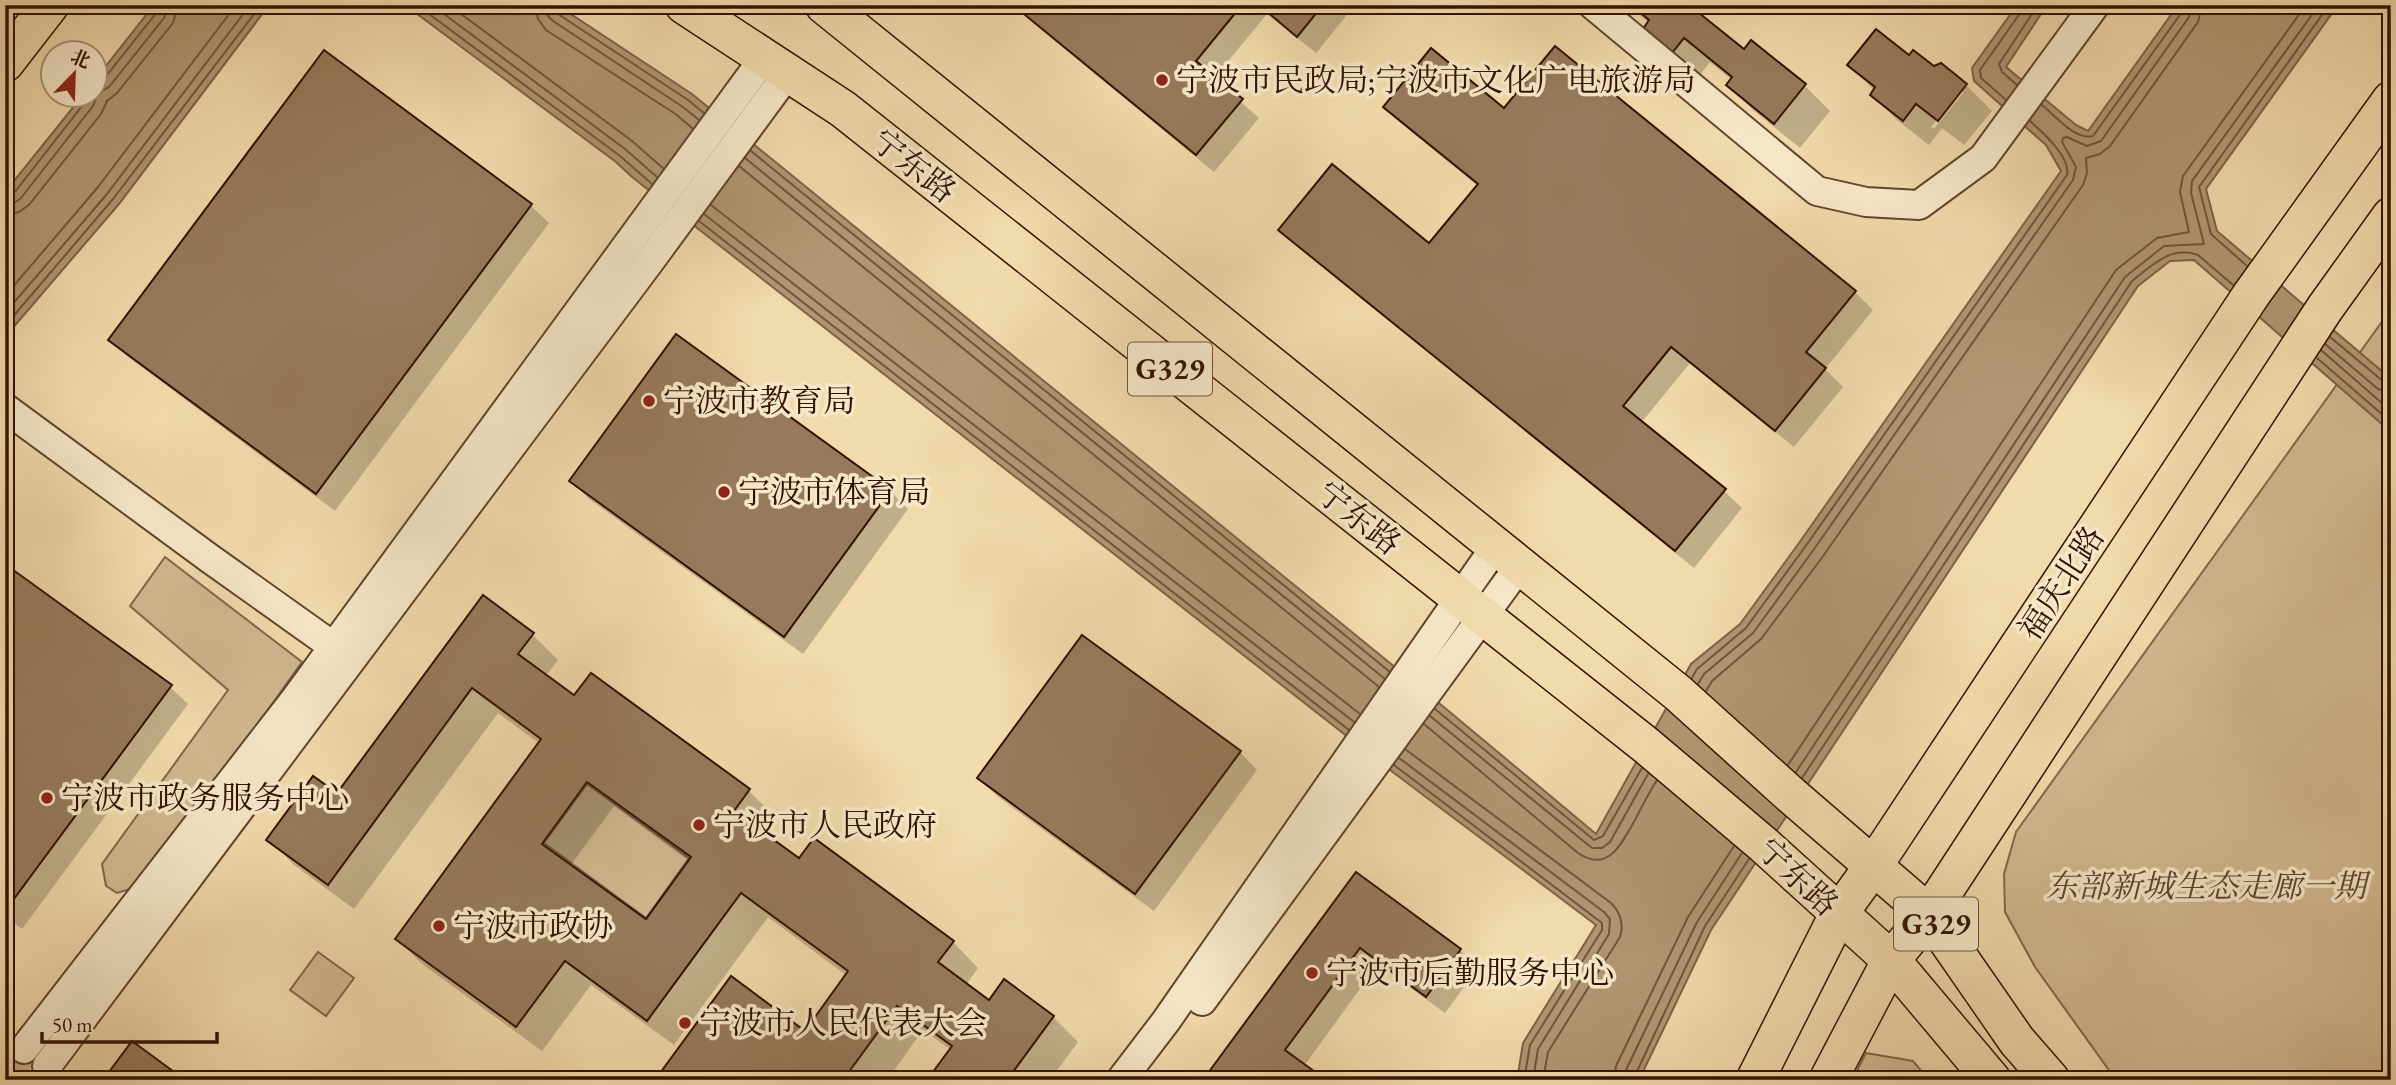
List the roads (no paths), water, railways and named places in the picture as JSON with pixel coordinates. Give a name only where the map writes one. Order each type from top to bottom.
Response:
[{"type":"main road","name":"宁东路","points":[[684,5],[843,109],[1647,746],[1765,845],[1838,915],[1891,960],[1992,1080]]},
{"type":"main road","name":"宁东路","points":[[828,7],[1678,693],[1929,915],[2017,1041],[2051,1080]]},
{"type":"main road","points":[[5,63],[38,9]]},
{"type":"main road","name":"福庆北路","points":[[1755,1080],[1838,915],[1874,865],[2251,295],[2391,100]]},
{"type":"main road","points":[[1828,1080],[1891,960],[1929,915],[2317,319],[2391,216]]},
{"type":"street","points":[[1593,5],[1817,191],[1866,202],[1919,205],[1983,158],[2095,5]]},
{"type":"street","points":[[28,1058],[337,659],[776,66]]},
{"type":"street","points":[[5,408],[337,659]]},
{"type":"street","points":[[5,429],[337,659]]},
{"type":"street","points":[[1144,1080],[1508,555]]},
{"type":"street","points":[[1121,1080],[1471,607]]},
{"type":"water","points":[[154,5],[269,5],[119,204],[5,337],[5,192],[73,108],[108,108],[108,63]]},
{"type":"water","points":[[405,5],[557,5],[692,94],[1596,834],[1691,664],[1740,624],[2061,171],[2046,145],[1974,81],[1972,68],[2017,5],[2047,5],[2006,67],[2076,125],[2088,131],[2178,5],[2338,5],[2206,189],[2217,231],[2391,379],[2391,432],[2194,260],[2170,261],[2138,286],[1711,930],[1639,1080],[1517,1080],[1523,1043],[1596,925],[1394,773],[616,162]]},
{"type":"tunnel","points":[[5,1068],[21,1080]]},
{"type":"place","name":"宁波市民政局;宁波市文化广电旅游局","points":[[1162,80]]},
{"type":"place","name":"宁波市教育局","points":[[649,401]]},
{"type":"place","name":"宁波市体育局","points":[[724,492]]},
{"type":"place","name":"宁波市政务服务中心","points":[[47,798]]},
{"type":"place","name":"宁波市人民政府","points":[[699,825]]},
{"type":"place","name":"宁波市政协","points":[[439,926]]},
{"type":"place","name":"宁波市后勤服务中心","points":[[1312,973]]},
{"type":"place","name":"宁波市人民代表大会","points":[[685,1023]]},
{"type":"park label","name":"东部新城生态走廊一期","points":[[2206,886]]}]
